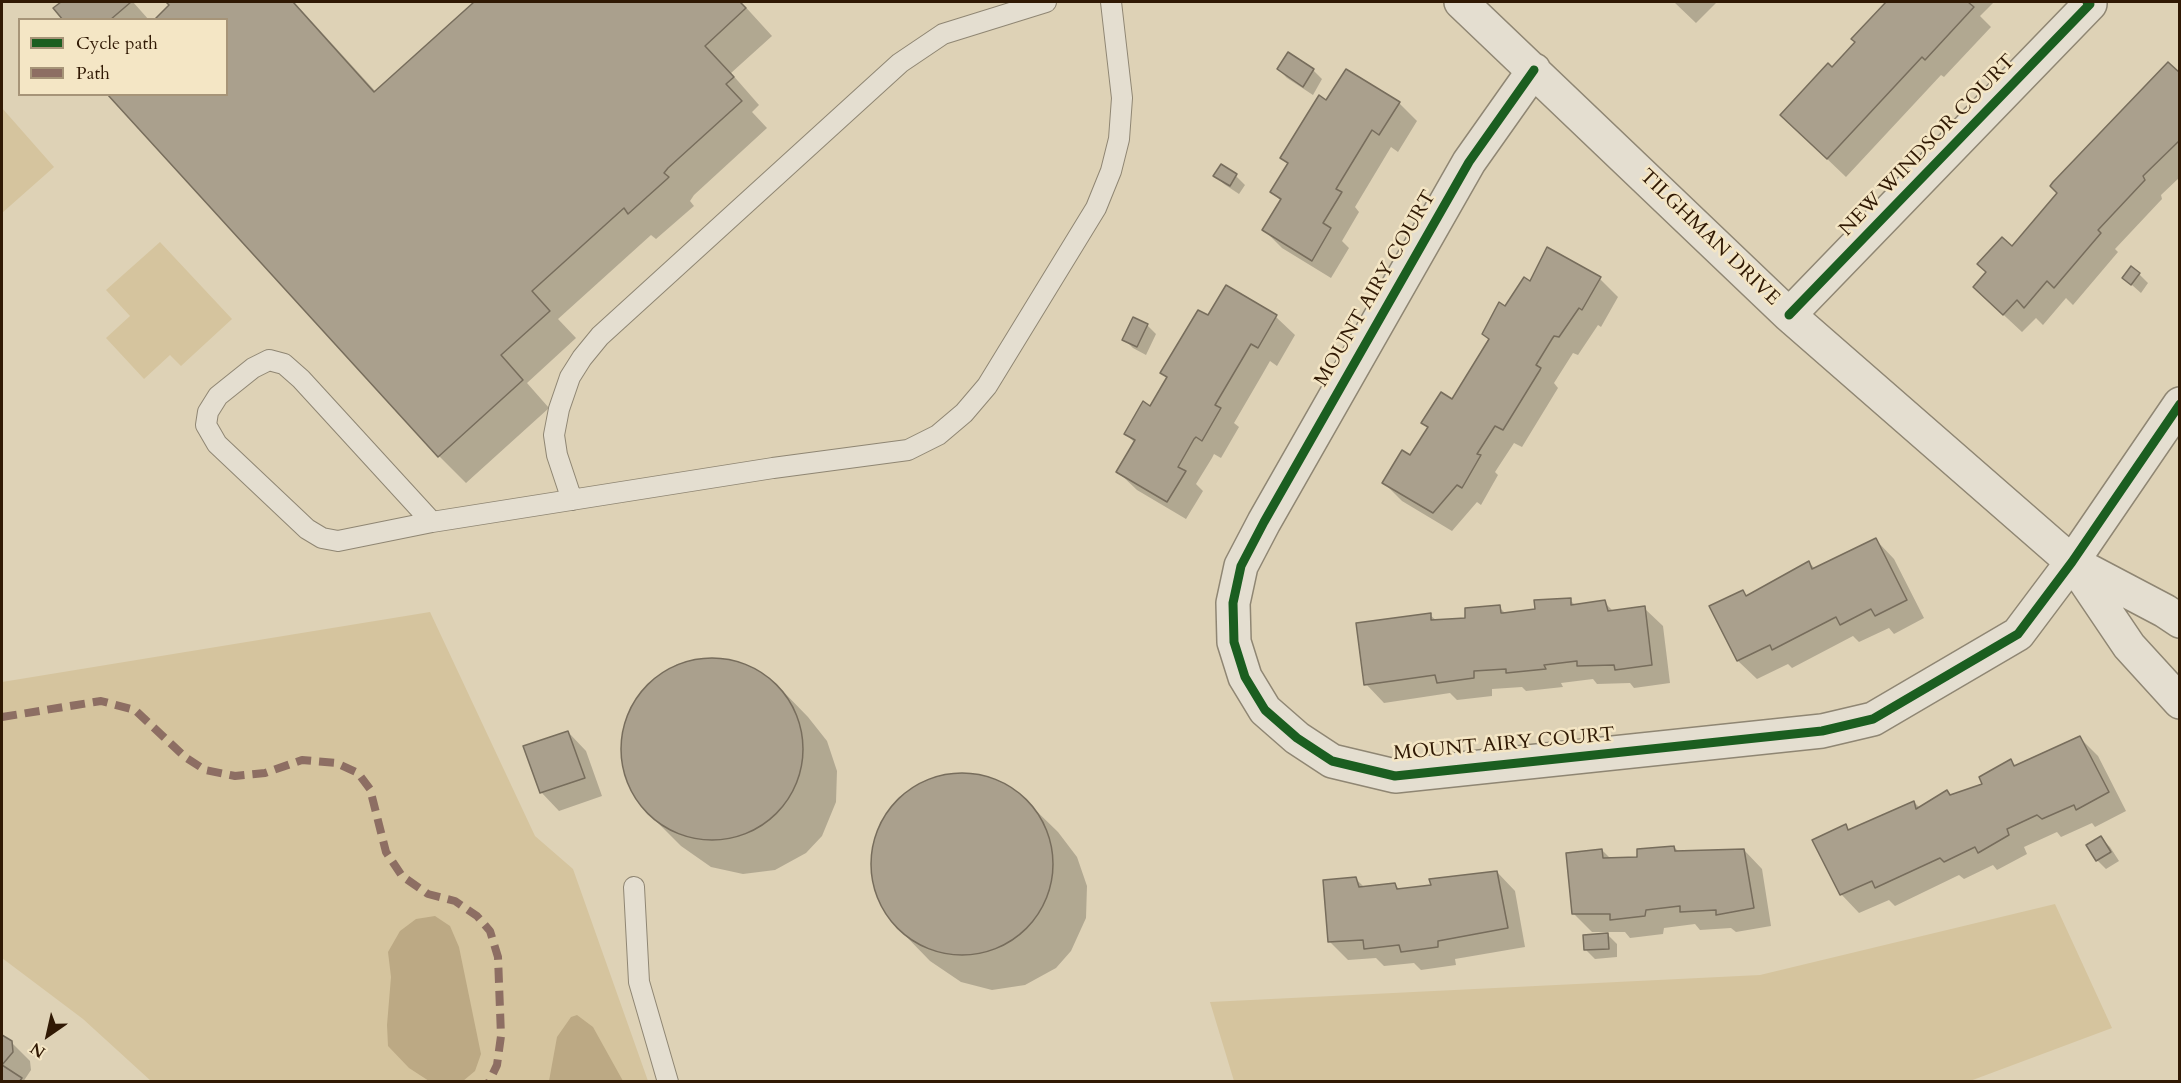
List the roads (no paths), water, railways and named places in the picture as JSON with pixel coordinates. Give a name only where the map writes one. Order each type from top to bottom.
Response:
[{"type":"street","name":"TILGHMAN DRIVE","points":[[1461,2],[1789,315],[2072,562],[2166,610],[2180,621]]},
{"type":"street","name":"NEW WINDSOR COURT","points":[[1789,315],[2082,13],[2090,4],[2087,2]]},
{"type":"street","name":"MOUNT AIRY COURT","points":[[1534,70],[1469,162],[1241,566],[1233,603],[1234,642],[1245,677],[1265,710],[1297,738],[1332,761],[1395,776],[1822,731],[1873,719],[2018,634],[2072,562],[2180,404]]},
{"type":"street","name":"TILGHMAN DRIVE","points":[[2072,562],[2129,646],[2180,702]]},
{"type":"lane","points":[[572,500],[556,455],[554,435],[559,409],[570,377],[600,336],[900,63],[943,34],[1046,2]]},
{"type":"lane","points":[[432,522],[301,379],[284,364],[269,360],[253,368],[218,396],[208,412],[206,425],[217,444],[307,530],[322,538],[338,541],[432,522],[773,468],[908,450],[938,435],[964,413],[987,386],[1096,208],[1111,171],[1119,139],[1122,98],[1111,2]]},
{"type":"lane","points":[[634,887],[639,982],[668,1082]]}]
